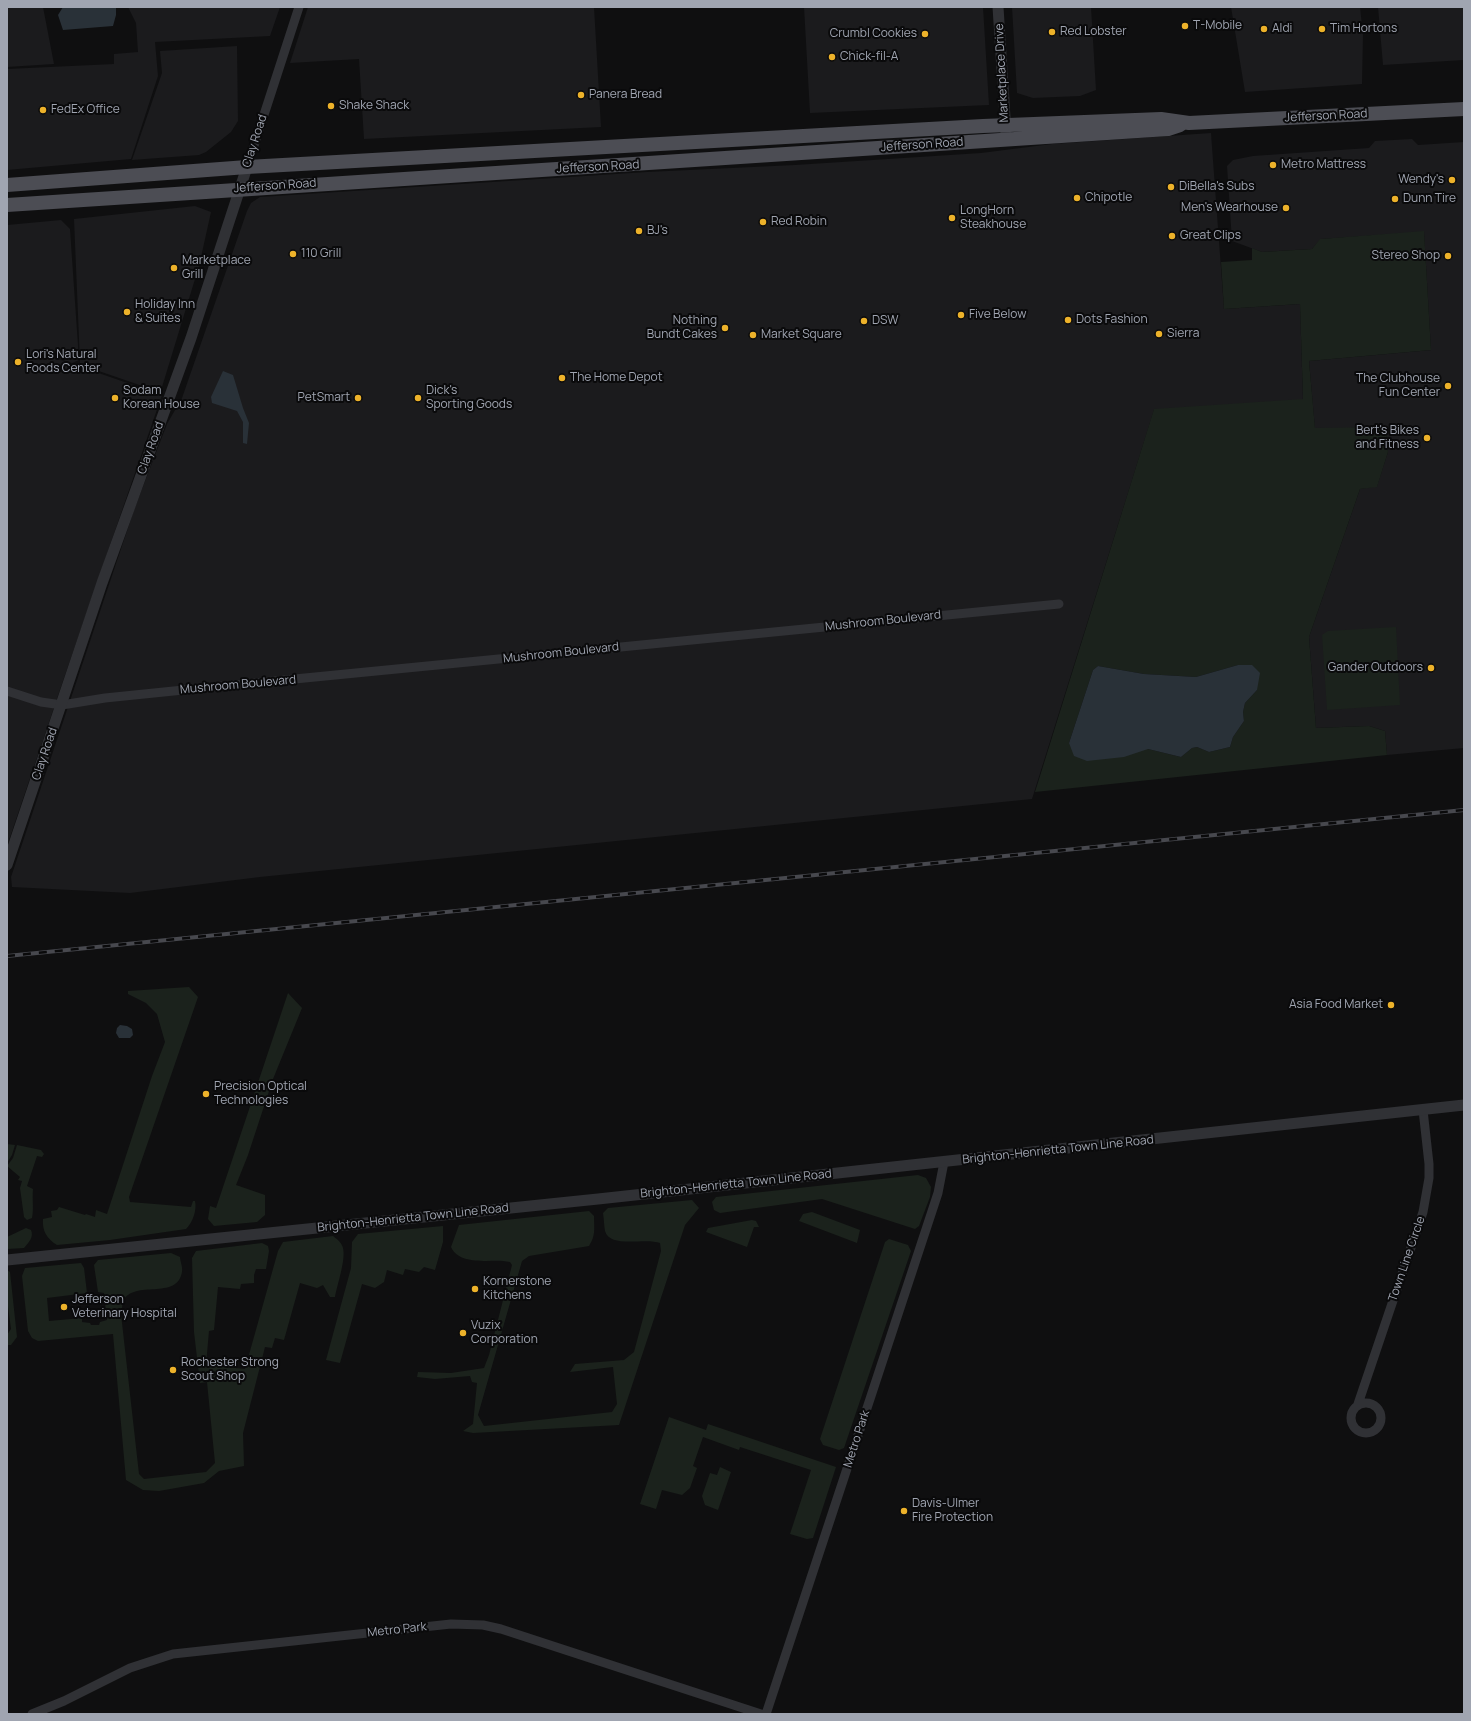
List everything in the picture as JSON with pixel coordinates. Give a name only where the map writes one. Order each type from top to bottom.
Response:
[{"type":"main road","name":"Jefferson Road","points":[[7,185],[247,167],[1006,124],[1161,119],[1189,122],[1464,109]]},
{"type":"main road","name":"Jefferson Road","points":[[7,205],[1168,129],[1189,122]]},
{"type":"street","name":"Clay Road","points":[[7,865],[112,554],[191,338],[299,7]]},
{"type":"street","name":"Marketplace Drive","points":[[998,7],[1006,140]]},
{"type":"street","name":"Mushroom Boulevard","points":[[7,691],[41,702],[62,705],[105,698],[1059,604]]},
{"type":"street","name":"Brighton-Henrietta Town Line Road","points":[[7,1260],[944,1162],[1464,1105]]},
{"type":"street","name":"Town Line Circle","points":[[1358,1404],[1423,1212],[1429,1178],[1429,1164],[1423,1110]]},
{"type":"street","name":"Metro Park","points":[[766,1714],[938,1193],[944,1162]]},
{"type":"street","name":"Metro Park","points":[[32,1714],[64,1701],[130,1668],[173,1654],[460,1624],[483,1625],[520,1634],[761,1714]]},
{"type":"shaded area","points":[[7,7],[43,7],[54,64],[7,67]]},
{"type":"shaded area","points":[[63,7],[116,7],[116,15],[113,26],[63,30],[58,15]]},
{"type":"shaded area","points":[[128,7],[280,7],[270,36],[155,42],[158,76],[131,159],[7,170],[7,69],[114,64],[114,54],[138,52],[136,23]]},
{"type":"shaded area","points":[[308,7],[594,7],[601,127],[364,139],[359,59],[290,63]]},
{"type":"shaded area","points":[[804,7],[983,7],[989,105],[810,113]]},
{"type":"shaded area","points":[[1012,7],[1091,7],[1096,90],[1080,96],[1033,98],[1017,93]]},
{"type":"shaded area","points":[[1231,7],[1360,7],[1363,35],[1362,84],[1245,92]]},
{"type":"shaded area","points":[[1378,7],[1464,7],[1464,60],[1383,65]]},
{"type":"shaded area","points":[[237,46],[238,121],[231,132],[206,152],[199,155],[132,160],[162,73],[160,51]]},
{"type":"shaded area","points":[[1211,133],[1224,309],[1300,304],[1303,400],[1154,410],[1032,799],[260,877],[130,893],[12,887],[11,877],[134,510],[167,424],[182,398],[247,211],[251,203],[260,197],[647,172],[795,165],[981,153],[1052,144]]},
{"type":"shaded area","points":[[1412,139],[1418,145],[1464,142],[1464,748],[1387,755],[1385,731],[1369,726],[1316,728],[1309,637],[1360,489],[1377,486],[1388,452],[1386,427],[1315,429],[1309,361],[1431,350],[1424,232],[1321,239],[1312,249],[1262,252],[1232,241],[1227,166],[1233,160],[1253,156],[1369,148],[1375,141]]},
{"type":"shaded area","points":[[195,206],[211,212],[199,266],[162,387],[157,391],[90,368],[80,363],[74,219]]},
{"type":"shaded area","points":[[61,220],[70,229],[79,360],[72,363],[38,352],[162,395],[7,846],[7,225]]},
{"type":"shaded area","points":[[1424,231],[1431,350],[1309,361],[1315,428],[1386,427],[1388,452],[1377,487],[1360,489],[1309,637],[1316,728],[1369,726],[1385,731],[1387,755],[1035,792],[1154,409],[1303,399],[1300,304],[1224,309],[1221,262],[1252,260],[1252,248],[1262,252],[1312,249],[1320,239]],"holes":[[[1238,665],[1257,690],[1245,703],[1243,712],[1244,721],[1233,737],[1230,747],[1209,752],[1197,747],[1192,748],[1181,757],[1148,749],[1069,743],[1093,670],[1098,666],[1144,674],[1196,677]]]},
{"type":"shaded area","points":[[223,371],[233,375],[249,423],[247,444],[243,443],[243,422],[237,411],[212,403],[211,397]]},
{"type":"shaded area","points":[[1396,627],[1400,705],[1327,710],[1322,635],[1328,631]]},
{"type":"shaded area","points":[[1238,665],[1252,665],[1260,673],[1257,690],[1245,703],[1243,712],[1244,721],[1233,737],[1230,747],[1209,752],[1197,747],[1192,748],[1181,757],[1148,749],[1124,757],[1087,761],[1074,756],[1069,743],[1093,670],[1098,666],[1144,674],[1196,677]]},
{"type":"shaded area","points":[[189,987],[198,997],[129,1197],[130,1202],[191,1207],[193,1201],[195,1201],[195,1212],[192,1219],[186,1229],[110,1240],[57,1245],[50,1240],[43,1227],[43,1219],[52,1217],[51,1211],[57,1210],[59,1207],[95,1217],[96,1210],[107,1214],[152,1076],[165,1042],[157,1014],[146,1003],[128,994],[128,991]]},
{"type":"shaded area","points":[[288,993],[302,1008],[273,1079],[248,1155],[236,1185],[265,1195],[265,1215],[257,1222],[214,1226],[208,1219],[210,1206],[216,1208]]},
{"type":"shaded area","points":[[120,1025],[127,1026],[132,1029],[133,1035],[130,1038],[119,1038],[116,1033],[117,1028]]},
{"type":"shaded area","points":[[7,1144],[15,1145],[12,1155],[7,1163]]},
{"type":"shaded area","points":[[17,1145],[41,1150],[44,1154],[42,1157],[37,1156],[27,1186],[33,1189],[33,1211],[32,1218],[27,1220],[24,1217],[20,1188],[22,1181],[18,1180],[20,1177],[7,1166],[13,1158]]},
{"type":"shaded area","points":[[918,1175],[926,1178],[931,1187],[930,1197],[919,1226],[915,1229],[822,1199],[720,1213],[714,1210],[712,1202],[716,1197]]},
{"type":"shaded area","points":[[692,1200],[699,1208],[685,1225],[619,1425],[473,1433],[463,1431],[473,1424],[477,1383],[472,1382],[470,1376],[435,1379],[417,1377],[418,1372],[451,1373],[484,1368],[489,1355],[512,1265],[510,1262],[482,1261],[460,1257],[451,1247],[459,1225],[589,1211],[594,1216],[594,1235],[589,1246],[529,1256],[522,1261],[478,1415],[484,1426],[612,1412],[617,1404],[613,1367],[570,1372],[575,1364],[624,1360],[634,1352],[661,1251],[660,1243],[614,1240],[608,1236],[605,1231],[603,1213],[608,1208]]},
{"type":"shaded area","points":[[812,1212],[860,1230],[857,1243],[799,1221],[803,1214]]},
{"type":"shaded area","points":[[752,1220],[756,1221],[759,1227],[754,1227],[747,1247],[706,1232],[708,1228]]},
{"type":"shaded area","points":[[443,1226],[443,1242],[435,1270],[424,1267],[419,1272],[405,1269],[403,1275],[387,1270],[384,1282],[375,1288],[362,1284],[340,1363],[326,1360],[351,1268],[352,1242],[358,1234]]},
{"type":"shaded area","points":[[26,1228],[31,1230],[32,1235],[24,1248],[7,1249],[7,1237]]},
{"type":"shaded area","points":[[333,1236],[342,1244],[344,1253],[335,1297],[330,1297],[323,1285],[317,1288],[300,1283],[284,1340],[275,1338],[272,1348],[265,1347],[243,1433],[244,1466],[219,1471],[204,1483],[159,1491],[143,1490],[126,1480],[113,1334],[38,1341],[32,1338],[28,1331],[22,1276],[25,1268],[81,1263],[84,1268],[87,1293],[47,1298],[49,1321],[82,1318],[82,1322],[90,1323],[91,1325],[99,1325],[100,1322],[107,1320],[104,1293],[98,1292],[94,1265],[98,1260],[171,1253],[180,1257],[182,1272],[178,1281],[172,1286],[136,1291],[128,1295],[122,1304],[121,1314],[139,1474],[144,1479],[206,1472],[215,1463],[207,1382],[200,1383],[194,1332],[192,1258],[196,1251],[262,1243],[268,1246],[269,1251],[266,1269],[256,1269],[254,1283],[241,1284],[240,1289],[218,1287],[214,1330],[209,1331],[206,1365],[245,1369],[278,1251],[283,1242]]},
{"type":"shaded area","points":[[889,1239],[908,1245],[911,1251],[844,1448],[839,1450],[823,1445],[820,1439],[885,1242]]},
{"type":"shaded area","points":[[7,1270],[10,1272],[17,1337],[11,1345],[7,1345],[7,1335],[11,1329],[7,1299]]},
{"type":"shaded area","points":[[669,1417],[706,1430],[708,1424],[836,1467],[813,1538],[807,1539],[790,1534],[811,1470],[740,1447],[739,1450],[703,1437],[693,1466],[697,1468],[690,1488],[682,1495],[662,1490],[656,1509],[640,1504]]},
{"type":"shaded area","points":[[720,1467],[731,1472],[718,1510],[705,1505],[702,1496],[710,1473],[717,1475]]},
{"type":"railway","points":[[7,956],[1464,810]]},
{"type":"place","name":"T-Mobile","points":[[1185,26]]},
{"type":"place","name":"Aldi","points":[[1264,29]]},
{"type":"place","name":"Tim Hortons","points":[[1322,29]]},
{"type":"place","name":"Red Lobster","points":[[1052,32]]},
{"type":"place","name":"Crumbl Cookies","points":[[925,34]]},
{"type":"place","name":"Chick-fil-A","points":[[832,57]]},
{"type":"place","name":"Panera Bread","points":[[581,95]]},
{"type":"place","name":"Shake Shack","points":[[331,106]]},
{"type":"place","name":"FedEx Office","points":[[43,110]]},
{"type":"place","name":"Metro Mattress","points":[[1273,165]]},
{"type":"place","name":"Wendy's","points":[[1452,180]]},
{"type":"place","name":"DiBella's Subs","points":[[1171,187]]},
{"type":"place","name":"Chipotle","points":[[1077,198]]},
{"type":"place","name":"Dunn Tire","points":[[1395,199]]},
{"type":"place","name":"Men's Wearhouse","points":[[1286,208]]},
{"type":"place","name":"LongHorn Steakhouse","points":[[952,218]]},
{"type":"place","name":"Red Robin","points":[[763,222]]},
{"type":"place","name":"BJ's","points":[[639,231]]},
{"type":"place","name":"Great Clips","points":[[1172,236]]},
{"type":"place","name":"110 Grill","points":[[293,254]]},
{"type":"place","name":"Stereo Shop","points":[[1448,256]]},
{"type":"place","name":"Marketplace Grill","points":[[174,268]]},
{"type":"place","name":"Holiday Inn & Suites","points":[[127,312]]},
{"type":"place","name":"Five Below","points":[[961,315]]},
{"type":"place","name":"Dots Fashion","points":[[1068,320]]},
{"type":"place","name":"DSW","points":[[864,321]]},
{"type":"place","name":"Nothing Bundt Cakes","points":[[725,328]]},
{"type":"place","name":"Sierra","points":[[1159,334]]},
{"type":"place","name":"Market Square","points":[[753,335]]},
{"type":"place","name":"Lori's Natural Foods Center","points":[[18,362]]},
{"type":"place","name":"The Home Depot","points":[[562,378]]},
{"type":"place","name":"The Clubhouse Fun Center","points":[[1448,386]]},
{"type":"place","name":"Sodam Korean House","points":[[115,398]]},
{"type":"place","name":"PetSmart","points":[[358,398]]},
{"type":"place","name":"Dick's Sporting Goods","points":[[418,398]]},
{"type":"place","name":"Bert's Bikes and Fitness","points":[[1427,438]]},
{"type":"place","name":"Gander Outdoors","points":[[1431,668]]},
{"type":"place","name":"Asia Food Market","points":[[1391,1005]]},
{"type":"place","name":"Precision Optical Technologies","points":[[206,1094]]},
{"type":"place","name":"Kornerstone Kitchens","points":[[475,1289]]},
{"type":"place","name":"Jefferson Veterinary Hospital","points":[[64,1307]]},
{"type":"place","name":"Vuzix Corporation","points":[[463,1333]]},
{"type":"place","name":"Rochester Strong Scout Shop","points":[[173,1370]]},
{"type":"place","name":"Davis-Ulmer Fire Protection","points":[[904,1511]]}]
